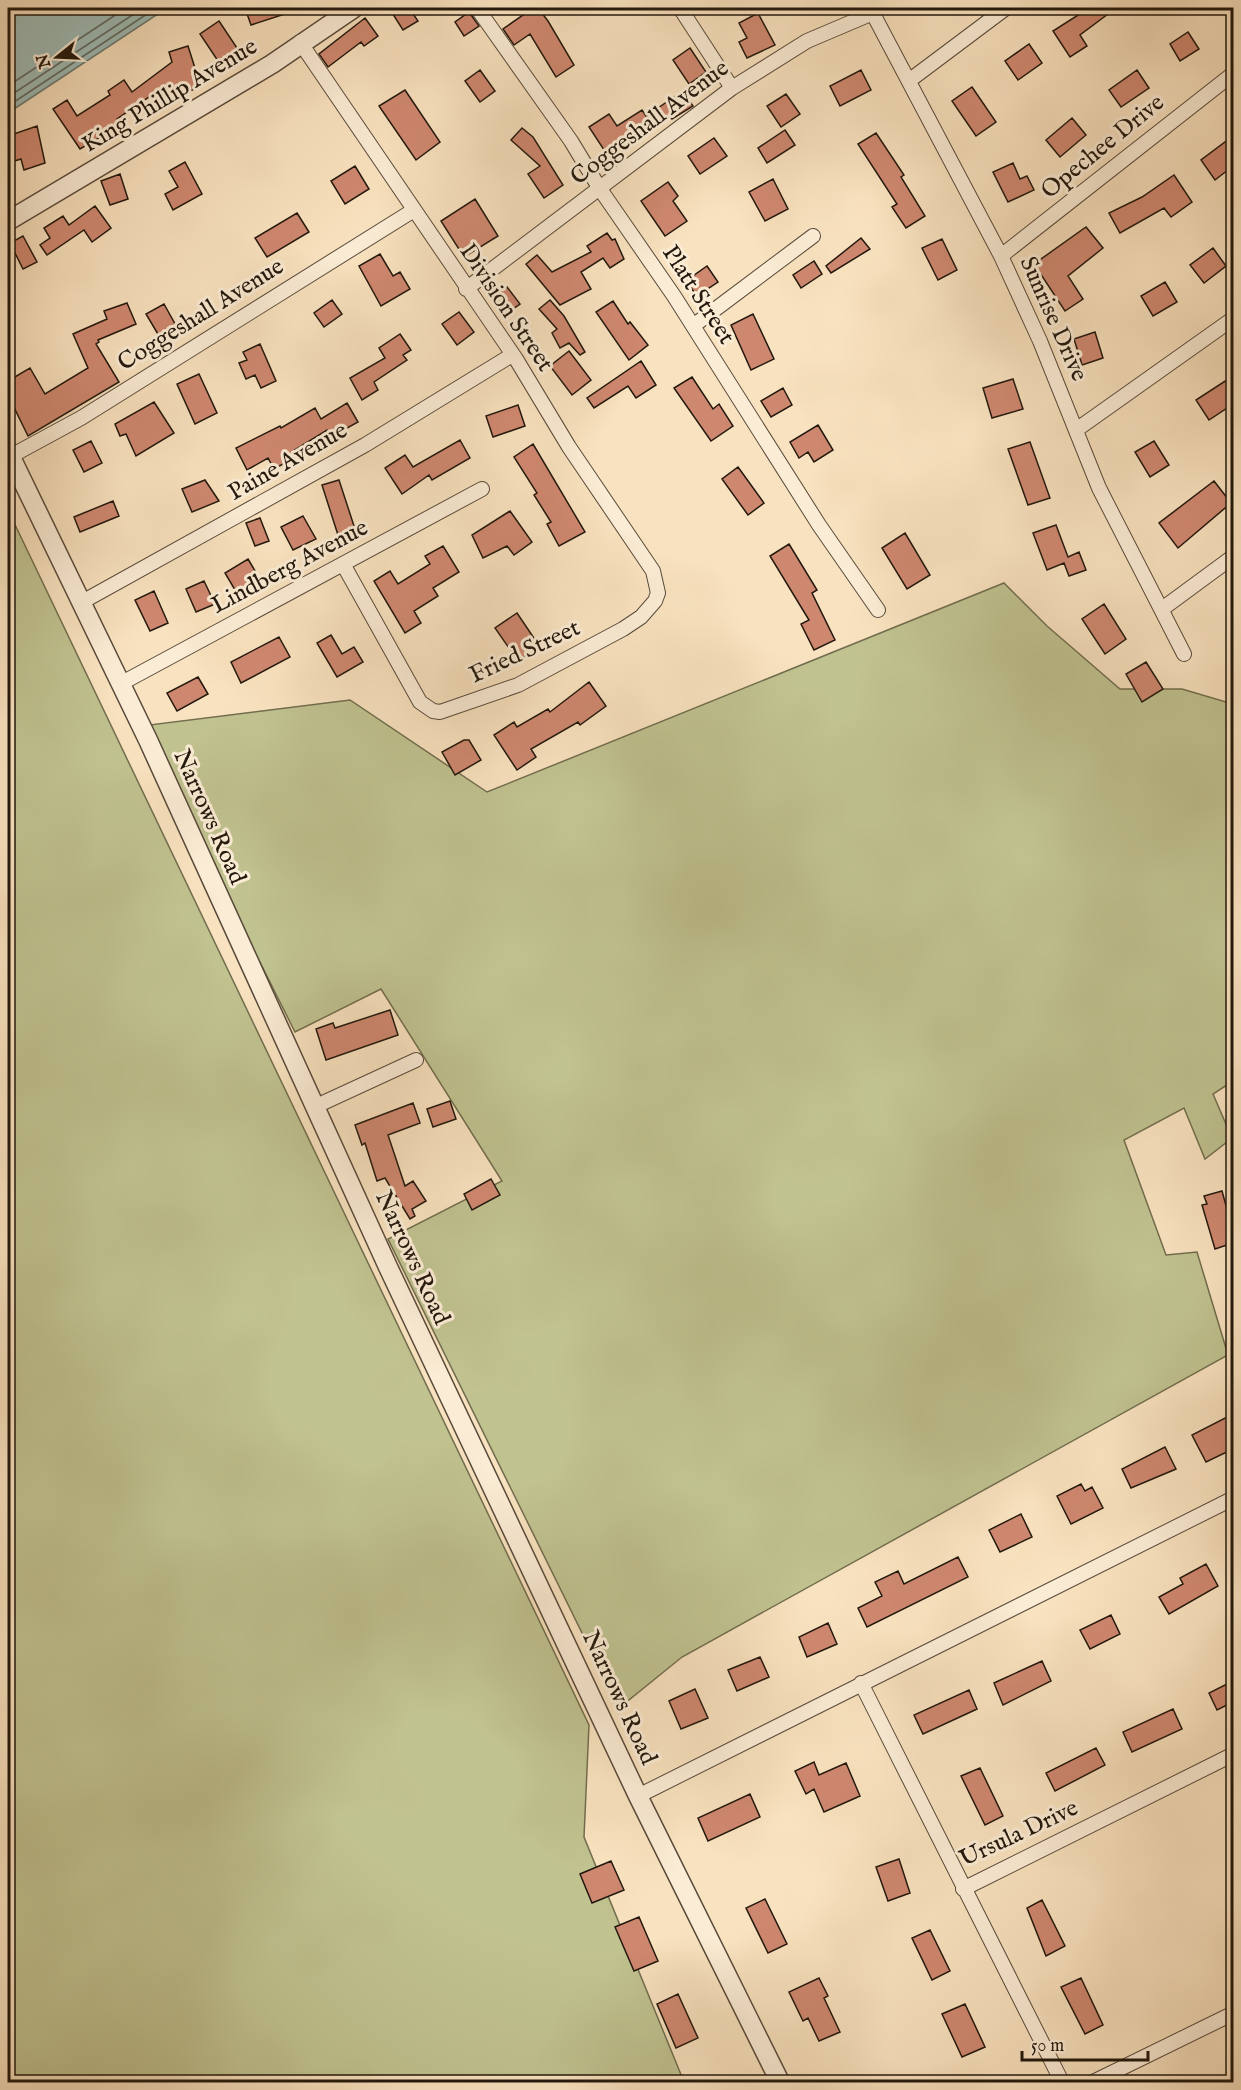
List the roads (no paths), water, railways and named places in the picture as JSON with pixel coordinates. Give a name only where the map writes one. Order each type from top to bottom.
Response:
[{"type":"street","name":"King Phillip Avenue","points":[[8,221],[272,64],[300,42],[354,8]]},
{"type":"street","name":"Platt Street","points":[[477,8],[571,141],[600,189],[693,326],[819,525],[878,610]]},
{"type":"street","points":[[680,8],[732,88]]},
{"type":"street","points":[[910,80],[1006,8]]},
{"type":"street","name":"Coggeshall Avenue","points":[[466,289],[732,88],[807,41],[871,10]]},
{"type":"street","name":"Sunrise Drive","points":[[871,10],[1001,256],[1040,341],[1109,508],[1184,654]]},
{"type":"street","name":"Division Street","points":[[300,42],[512,355],[569,447],[653,571],[658,593],[652,603]]},
{"type":"street","name":"Opechee Drive","points":[[1001,256],[1233,73]]},
{"type":"street","name":"Coggeshall Avenue","points":[[9,453],[81,418],[414,210]]},
{"type":"street","points":[[693,326],[813,236]]},
{"type":"street","points":[[1076,430],[1233,318]]},
{"type":"street","name":"Paine Avenue","points":[[82,602],[365,445],[512,355]]},
{"type":"street","name":"Narrows Road","points":[[9,453],[82,602],[315,1107],[638,1796],[780,2082]]},
{"type":"street","name":"Lindberg Avenue","points":[[120,684],[482,489]]},
{"type":"street","points":[[1162,609],[1233,556]]},
{"type":"street","name":"Fried Street","points":[[344,564],[420,702],[433,711],[440,712],[519,685],[623,630],[641,617],[652,603]]},
{"type":"street","points":[[315,1107],[416,1060]]},
{"type":"street","points":[[638,1796],[1233,1498]]},
{"type":"street","name":"Ursula Drive","points":[[861,1683],[963,1889],[1233,1754]]},
{"type":"street","points":[[963,1889],[1062,2082]]},
{"type":"street","points":[[1093,2082],[1233,2013]]},
{"type":"water","points":[[8,8],[167,8],[8,113]]}]
